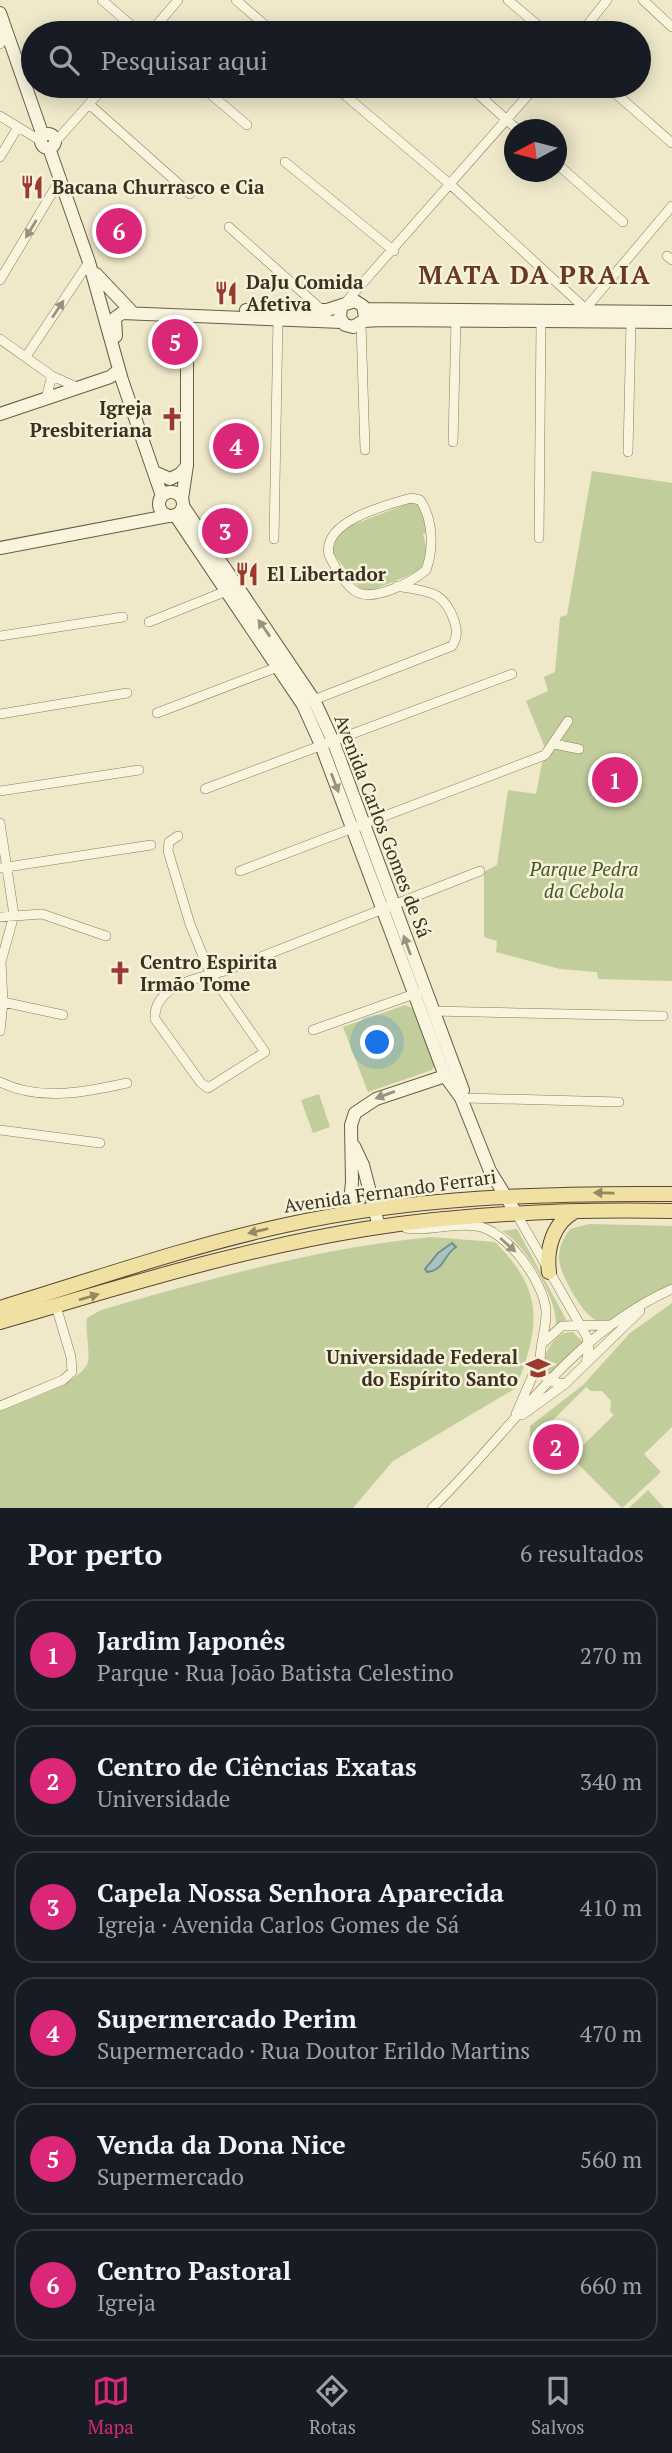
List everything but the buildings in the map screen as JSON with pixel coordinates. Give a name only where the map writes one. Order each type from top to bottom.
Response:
[{"type":"main road","name":"Avenida Fernando Ferrari","points":[[0,1308],[198,1246],[349,1213],[504,1195],[672,1194]]},
{"type":"main road","name":"Avenida Fernando Ferrari","points":[[0,1322],[238,1255],[379,1227],[582,1209],[672,1211]]},
{"type":"main road","points":[[549,1272],[552,1238],[564,1218],[582,1209]]},
{"type":"street","points":[[102,0],[127,21]]},
{"type":"street","points":[[160,21],[178,0]]},
{"type":"street","points":[[236,0],[260,21]]},
{"type":"street","points":[[508,0],[533,21]]},
{"type":"street","points":[[590,21],[607,0]]},
{"type":"street","points":[[643,0],[670,22]]},
{"type":"street","points":[[2,27],[21,74]]},
{"type":"street","points":[[31,98],[51,139],[89,262],[117,376]]},
{"type":"street","points":[[51,139],[94,98]]},
{"type":"street","points":[[215,98],[247,125]]},
{"type":"street","points":[[348,98],[451,185],[588,311]]},
{"type":"street","points":[[482,98],[506,119],[525,98]]},
{"type":"street","points":[[621,98],[672,143]]},
{"type":"street","points":[[89,104],[190,194]]},
{"type":"street","points":[[0,116],[18,127],[51,139]]},
{"type":"street","points":[[358,318],[339,314],[344,304],[394,251],[504,121]]},
{"type":"street","points":[[0,157],[18,127]]},
{"type":"street","points":[[285,162],[394,251]]},
{"type":"street","points":[[0,280],[60,173]]},
{"type":"street","points":[[567,173],[624,222]]},
{"type":"street","points":[[588,311],[672,205]]},
{"type":"street","points":[[229,227],[321,310]]},
{"type":"street","points":[[89,262],[103,284],[132,312]]},
{"type":"street","points":[[27,355],[89,262]]},
{"type":"street","points":[[358,318],[362,285]]},
{"type":"street","points":[[170,315],[193,309],[321,310],[355,301],[364,351],[365,450]]},
{"type":"street","points":[[117,376],[115,318],[122,313],[278,319],[588,311],[631,318]]},
{"type":"street","points":[[461,316],[541,321],[651,317],[672,312]]},
{"type":"street","points":[[0,548],[146,522],[172,507],[187,465],[187,316]]},
{"type":"street","points":[[453,442],[461,316]]},
{"type":"street","points":[[651,317],[672,322]]},
{"type":"street","points":[[628,452],[631,318]]},
{"type":"street","points":[[274,538],[278,319]]},
{"type":"street","points":[[539,538],[541,321]]},
{"type":"street","points":[[0,339],[27,355],[52,376],[77,387]]},
{"type":"street","points":[[46,398],[52,376]]},
{"type":"street","points":[[0,414],[117,376]]},
{"type":"street","name":"Avenida Carlos Gomes de Sá","points":[[117,376],[154,472],[172,507],[308,702],[327,743],[358,826],[418,992],[444,1076],[461,1098],[481,1147],[504,1195],[516,1213]]},
{"type":"street","points":[[154,472],[170,479],[180,474],[187,465]]},
{"type":"street","points":[[308,702],[452,646],[456,640],[456,628],[445,601],[434,594],[396,586],[369,594],[355,590],[332,561],[328,550],[331,540],[346,522],[416,498],[424,506],[429,524],[429,561],[420,575],[396,586]]},
{"type":"street","points":[[149,622],[230,589]]},
{"type":"street","points":[[0,636],[123,617]]},
{"type":"street","points":[[157,713],[282,665]]},
{"type":"street","points":[[205,789],[512,674]]},
{"type":"street","points":[[0,714],[127,693]]},
{"type":"street","points":[[240,871],[545,755],[568,721]]},
{"type":"street","points":[[554,744],[579,749]]},
{"type":"street","points":[[0,791],[139,770]]},
{"type":"street","points":[[0,823],[4,868],[14,915],[1,961],[3,1002],[0,1031]]},
{"type":"street","points":[[178,836],[169,842],[170,859],[190,924],[210,973],[265,1052],[208,1088],[158,1026],[154,1011],[184,982],[210,973],[225,971],[480,871]]},
{"type":"street","points":[[4,868],[151,845]]},
{"type":"street","points":[[0,917],[42,914],[106,936]]},
{"type":"street","points":[[313,1030],[418,992]]},
{"type":"street","name":"Avenida Carlos Gomes de Sá","points":[[418,992],[432,1012],[466,1098],[481,1147]]},
{"type":"street","points":[[3,1002],[63,1015]]},
{"type":"street","points":[[432,1012],[663,1016]]},
{"type":"street","points":[[349,1213],[352,1182],[351,1140],[355,1113],[362,1106],[444,1076]]},
{"type":"street","points":[[0,1083],[47,1093],[84,1092],[127,1083]]},
{"type":"street","points":[[466,1098],[619,1102]]},
{"type":"street","points":[[0,1130],[100,1143]]},
{"type":"street","points":[[351,1140],[363,1165],[379,1227]]},
{"type":"street","points":[[516,1213],[589,1342],[586,1364]]},
{"type":"street","points":[[397,1226],[427,1229],[475,1225],[487,1229],[506,1243],[528,1267],[543,1295],[545,1321],[540,1359],[542,1371],[548,1380],[565,1384]]},
{"type":"street","points":[[432,1508],[486,1453],[548,1380],[589,1342],[611,1324],[672,1289]]},
{"type":"street","points":[[514,1419],[565,1384],[617,1330],[660,1294]]},
{"type":"street","points":[[0,1406],[63,1380],[72,1372],[71,1357],[56,1306]]},
{"type":"street","points":[[541,1348],[558,1328],[611,1324]]},
{"type":"street","points":[[514,1419],[540,1359]]},
{"type":"green space","name":"Parque Pedra da Cebola","points":[[592,471],[672,483],[672,981],[598,979],[597,972],[560,969],[496,952],[497,941],[484,937],[484,872],[497,865],[508,790],[536,794],[545,748],[526,701],[548,691],[544,677],[555,672],[560,617],[567,615]]},
{"type":"green space","points":[[415,501],[419,504],[429,532],[423,534],[428,554],[424,569],[368,592],[361,590],[330,549],[344,528]]},
{"type":"green space","points":[[405,1005],[412,1008],[435,1065],[432,1070],[368,1092],[343,1027]]},
{"type":"green space","points":[[319,1094],[330,1127],[313,1133],[301,1100]]},
{"type":"green space","points":[[589,1224],[672,1226],[672,1286],[627,1314],[608,1321],[593,1318],[574,1295],[559,1259],[562,1243],[570,1229]]},
{"type":"green space","points":[[517,1229],[568,1323],[556,1328],[552,1303],[539,1274],[521,1248],[502,1231]]},
{"type":"green space","points":[[431,1237],[495,1242],[523,1277],[530,1294],[533,1328],[530,1346],[516,1388],[393,1461],[353,1508],[0,1508],[0,1411],[64,1384],[84,1369],[88,1361],[87,1318],[101,1310],[264,1266],[347,1249]]},
{"type":"green space","points":[[672,1303],[672,1427],[644,1454],[661,1472],[622,1508],[571,1457],[614,1415],[610,1411],[611,1401],[602,1391],[591,1391],[586,1387],[535,1438],[537,1441],[530,1438],[530,1426],[583,1385],[630,1333]]},
{"type":"green space","points":[[573,1332],[584,1343],[548,1376],[545,1357],[550,1346],[564,1333]]},
{"type":"green space","points":[[648,1490],[664,1508],[629,1508]]},
{"type":"water","points":[[452,1243],[456,1247],[441,1265],[427,1272],[425,1269],[438,1253]]},
{"type":"place","name":"Bacana Churrasco e Cia","points":[[32,187]]},
{"type":"place","name":"Centro Pastoral","points":[[119,231]]},
{"type":"place","name":"DaJu Comida Afetiva","points":[[226,293]]},
{"type":"place","name":"Venda da Dona Nice","points":[[175,342]]},
{"type":"place","name":"Igreja Presbiteriana","points":[[172,419]]},
{"type":"place","name":"Supermercado Perim","points":[[236,446]]},
{"type":"place","name":"Capela Nossa Senhora Aparecida","points":[[225,531]]},
{"type":"place","name":"El Libertador","points":[[247,574]]},
{"type":"place","name":"Jardim Japonês","points":[[615,780]]},
{"type":"place","name":"Centro Espirita Irmão Tome","points":[[120,973]]},
{"type":"place","name":"Universidade Federal do Espírito Santo","points":[[538,1368]]},
{"type":"place","name":"Centro de Ciências Exatas","points":[[556,1447]]},
{"type":"district","name":"MATA DA PRAIA","points":[[535,275]]}]
